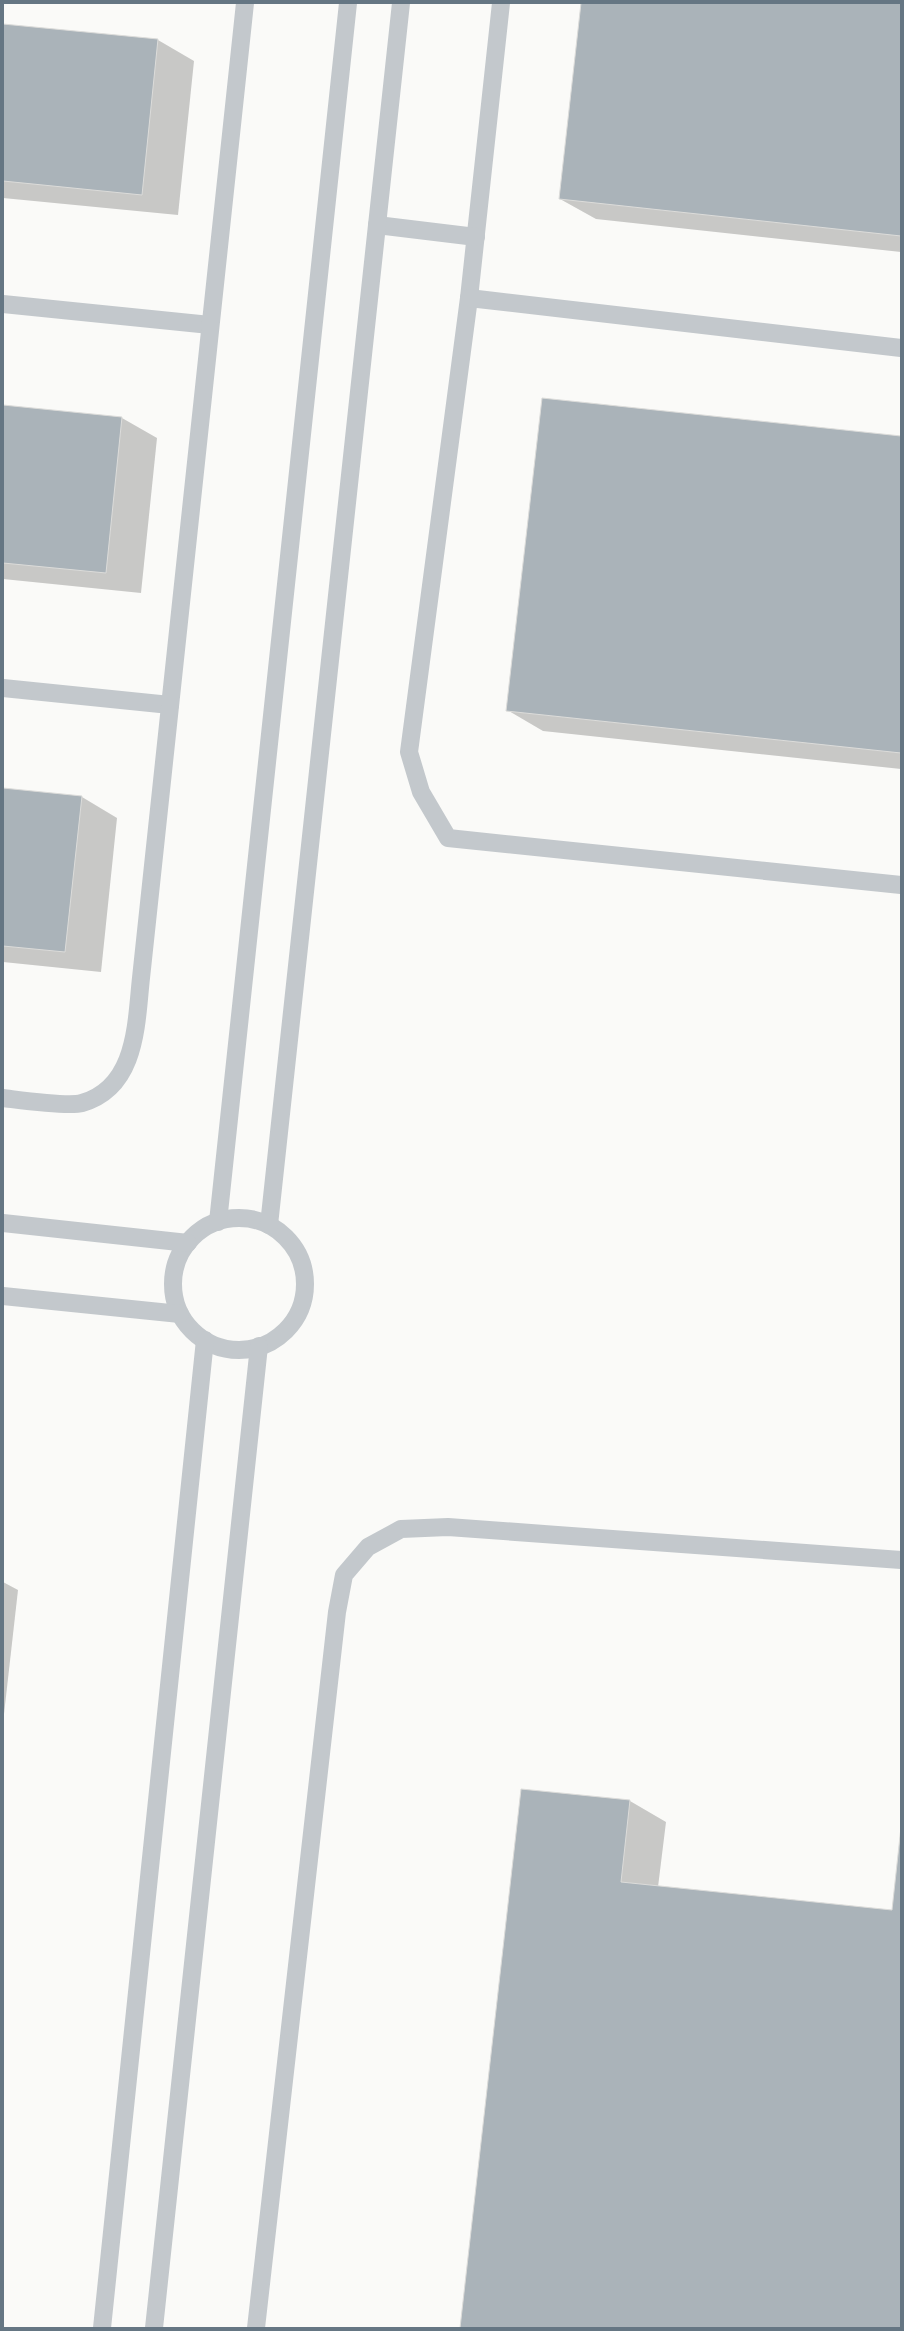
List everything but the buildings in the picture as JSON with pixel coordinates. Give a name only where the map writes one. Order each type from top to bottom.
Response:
[{"type":"lane","points":[[3,1098],[81,1104],[103,1094],[121,1076],[130,1054],[141,978],[245,3]]},
{"type":"lane","points":[[218,1222],[348,3]]},
{"type":"lane","points":[[269,1225],[401,3]]},
{"type":"lane","points":[[500,3],[469,298],[409,752],[421,792],[448,838],[901,885]]},
{"type":"lane","points":[[377,225],[476,237]]},
{"type":"lane","points":[[469,298],[901,348]]},
{"type":"lane","points":[[3,304],[210,325]]},
{"type":"lane","points":[[3,688],[170,705]]},
{"type":"lane","points":[[233,1218],[256,1219],[269,1225],[276,1229],[293,1244],[303,1265],[306,1287],[301,1310],[288,1328],[270,1342],[259,1346],[249,1349],[228,1349],[205,1340],[192,1331],[180,1314],[174,1295],[173,1275],[180,1255],[193,1237],[211,1224],[233,1218]]},
{"type":"lane","points":[[3,1224],[188,1243]]},
{"type":"lane","points":[[3,1296],[180,1314]]},
{"type":"lane","points":[[102,2328],[205,1340]]},
{"type":"lane","points":[[154,2328],[259,1346]]},
{"type":"lane","points":[[256,2328],[337,1612],[344,1575],[368,1547],[401,1529],[448,1526],[901,1560]]}]
